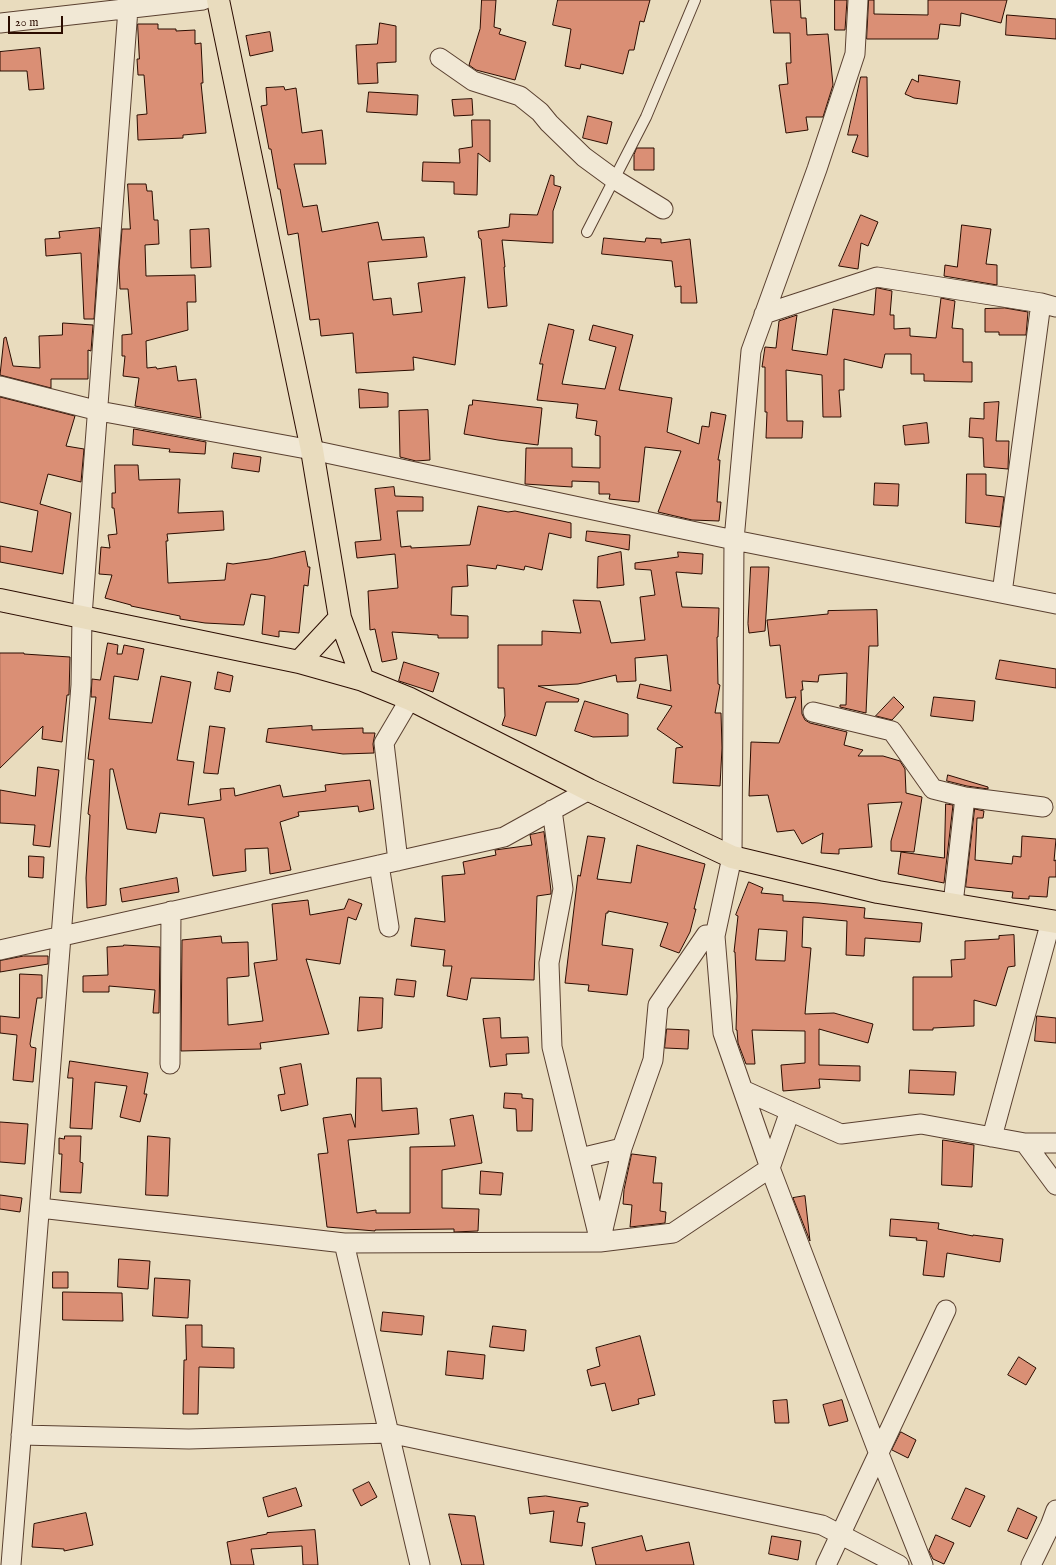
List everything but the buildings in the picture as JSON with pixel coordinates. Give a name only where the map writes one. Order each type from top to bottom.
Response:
[{"type":"main road","points":[[218,0],[312,450],[340,618],[364,680]]},
{"type":"main road","points":[[0,600],[299,662],[364,680],[410,699],[589,790],[732,857],[878,892],[1053,922]]},
{"type":"main road","points":[[299,662],[340,618]]},
{"type":"street","points":[[0,24],[203,0]]},
{"type":"street","points":[[858,0],[855,54],[817,169],[751,351],[734,540],[732,857],[715,936],[723,1033],[770,1168],[878,1454],[923,1565]]},
{"type":"street","points":[[11,1565],[81,685],[82,616],[99,411],[128,9]]},
{"type":"street","points":[[440,58],[473,81],[520,96],[540,112],[549,123],[584,157],[614,179],[663,209]]},
{"type":"street","points":[[764,314],[877,277],[1049,305],[1002,593]]},
{"type":"street","points":[[0,386],[99,411],[312,450],[734,540],[1056,604]]},
{"type":"street","points":[[398,861],[384,743],[410,699]]},
{"type":"street","points":[[813,712],[892,731],[933,789],[965,796],[1043,807]]},
{"type":"street","points":[[0,950],[504,837],[589,790]]},
{"type":"street","points":[[953,904],[965,796]]},
{"type":"street","points":[[552,810],[563,889],[548,963],[552,1048],[600,1242]]},
{"type":"street","points":[[379,865],[388,927]]},
{"type":"street","points":[[170,1064],[172,911]]},
{"type":"street","points":[[992,1137],[1053,922]]},
{"type":"street","points":[[600,1242],[622,1148],[653,1060],[658,1005],[706,935],[715,936]]},
{"type":"street","points":[[743,1090],[841,1134],[921,1124],[1025,1143],[1056,1143]]},
{"type":"street","points":[[40,1208],[344,1243],[600,1242],[673,1233],[770,1168],[790,1111]]},
{"type":"street","points":[[1025,1143],[1056,1184]]},
{"type":"street","points":[[580,1158],[622,1148]]},
{"type":"street","points":[[344,1243],[420,1565]]},
{"type":"street","points":[[826,1565],[946,1310]]},
{"type":"street","points":[[21,1435],[189,1439],[389,1433],[822,1525],[899,1565]]},
{"type":"street","points":[[1031,1565],[1056,1510]]},
{"type":"lane","points":[[587,232],[646,117],[695,0]]}]
